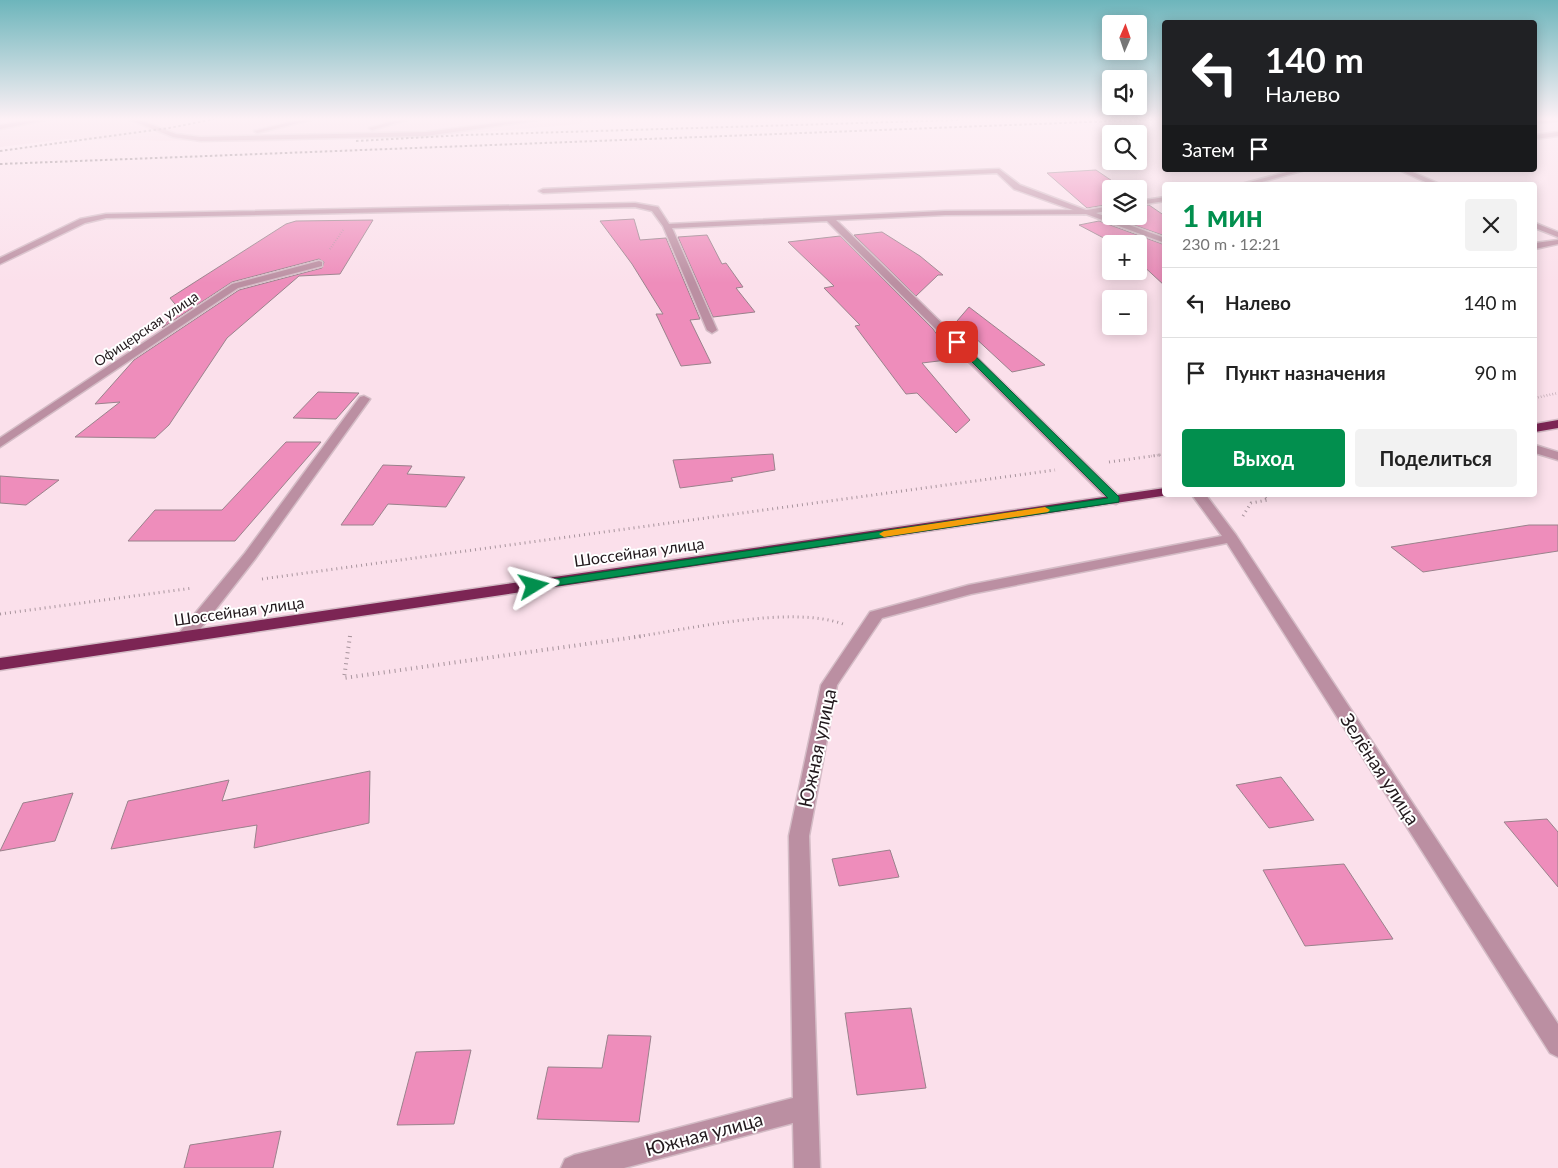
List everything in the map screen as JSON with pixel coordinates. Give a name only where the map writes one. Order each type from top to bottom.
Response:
[{"type":"highway","points":[[1537,428],[1558,424]]},
{"type":"highway","name":"Шоссейная улица","points":[[0,664],[1162,492]]},
{"type":"street","points":[[542,191],[942,174]]},
{"type":"street","points":[[1002,174],[1017,186],[1162,240]]},
{"type":"street","points":[[1254,182],[1288,174]]},
{"type":"street","points":[[1410,174],[1431,182]]},
{"type":"street","points":[[1147,202],[1162,199]]},
{"type":"street","points":[[0,261],[83,220],[106,216],[635,205],[655,209],[666,226],[712,330]]},
{"type":"street","points":[[666,226],[945,213],[1087,212],[1102,210]]},
{"type":"street","points":[[830,219],[1116,500]]},
{"type":"street","points":[[1537,226],[1558,235]]},
{"type":"street","points":[[1537,246],[1558,242]]},
{"type":"street","name":"Офицерская улица","points":[[0,442],[235,286],[319,264]]},
{"type":"street","points":[[185,637],[228,583],[364,399]]},
{"type":"street","points":[[1537,450],[1558,456]]},
{"type":"street","name":"Зелёная улица","points":[[1200,497],[1231,538],[1558,1045]]},
{"type":"street","name":"Южная улица","points":[[807,1168],[804,1108],[799,836],[829,685],[876,615],[968,590],[1231,538]]},
{"type":"street","name":"Южная улица","points":[[574,1168],[804,1108]]},
{"type":"path","points":[[319,264],[357,211]]},
{"type":"path","points":[[1537,398],[1558,393]]},
{"type":"path","points":[[0,614],[1162,454]]},
{"type":"path","points":[[1231,538],[1251,503],[1268,500],[1264,497]]},
{"type":"path","points":[[350,635],[344,678],[762,619],[797,616],[828,618],[864,633]]},
{"type":"building","points":[[1048,174],[1101,174],[1111,180],[1102,180],[1102,206],[1087,208]]},
{"type":"building","points":[[1147,205],[1162,214],[1162,235],[1134,225],[1147,225]]},
{"type":"building","points":[[634,219],[640,240],[666,238],[700,319],[690,320],[711,363],[681,366],[656,314],[663,314],[632,264],[600,221]]},
{"type":"building","points":[[373,220],[340,274],[299,276],[227,338],[169,425],[155,438],[75,437],[120,402],[95,404],[134,360],[239,290],[322,268],[324,262],[319,259],[232,282],[162,328],[179,309],[170,298],[286,224],[296,221]]},
{"type":"building","points":[[1099,221],[1102,222],[1102,225],[1110,225],[1138,235],[1102,235],[1102,237],[1079,225]]},
{"type":"building","points":[[882,232],[920,256],[943,275],[938,275],[916,296],[854,235]]},
{"type":"building","points":[[707,235],[722,264],[726,263],[743,287],[736,288],[755,312],[713,317],[678,237]]},
{"type":"building","points":[[840,236],[933,329],[955,359],[922,363],[970,420],[956,433],[917,393],[906,394],[855,326],[860,325],[824,288],[834,286],[788,242]]},
{"type":"building","points":[[1147,238],[1162,244],[1162,283],[1147,269]]},
{"type":"building","points":[[969,307],[1045,365],[1012,372],[957,321]]},
{"type":"building","points":[[318,392],[359,393],[336,419],[293,418]]},
{"type":"building","points":[[286,442],[321,442],[235,541],[128,541],[155,510],[222,510]]},
{"type":"building","points":[[773,454],[775,470],[731,478],[733,481],[680,488],[673,460]]},
{"type":"building","points":[[383,465],[412,466],[407,474],[465,477],[446,507],[388,504],[373,525],[341,525]]},
{"type":"building","points":[[0,476],[59,480],[26,505],[0,503]]},
{"type":"building","points":[[1529,525],[1558,525],[1558,551],[1423,572],[1391,547]]},
{"type":"building","points":[[370,771],[369,823],[254,848],[257,825],[111,849],[128,801],[229,780],[222,801]]},
{"type":"building","points":[[1281,777],[1314,820],[1269,828],[1236,785]]},
{"type":"building","points":[[73,793],[55,841],[0,851],[23,803]]},
{"type":"building","points":[[1547,819],[1558,832],[1558,887],[1504,822]]},
{"type":"building","points":[[890,850],[899,877],[839,886],[832,859]]},
{"type":"building","points":[[1344,864],[1393,939],[1305,946],[1263,870]]},
{"type":"building","points":[[911,1008],[926,1088],[857,1095],[845,1013]]},
{"type":"building","points":[[608,1035],[651,1036],[639,1122],[537,1119],[548,1067],[602,1068]]},
{"type":"building","points":[[471,1050],[454,1124],[397,1125],[416,1052]]},
{"type":"building","points":[[281,1131],[273,1168],[184,1168],[190,1145]]},
{"type":"slow traffic","points":[[884,534],[1045,510]]},
{"type":"route","points":[[534,586],[1116,500],[957,342]]}]
